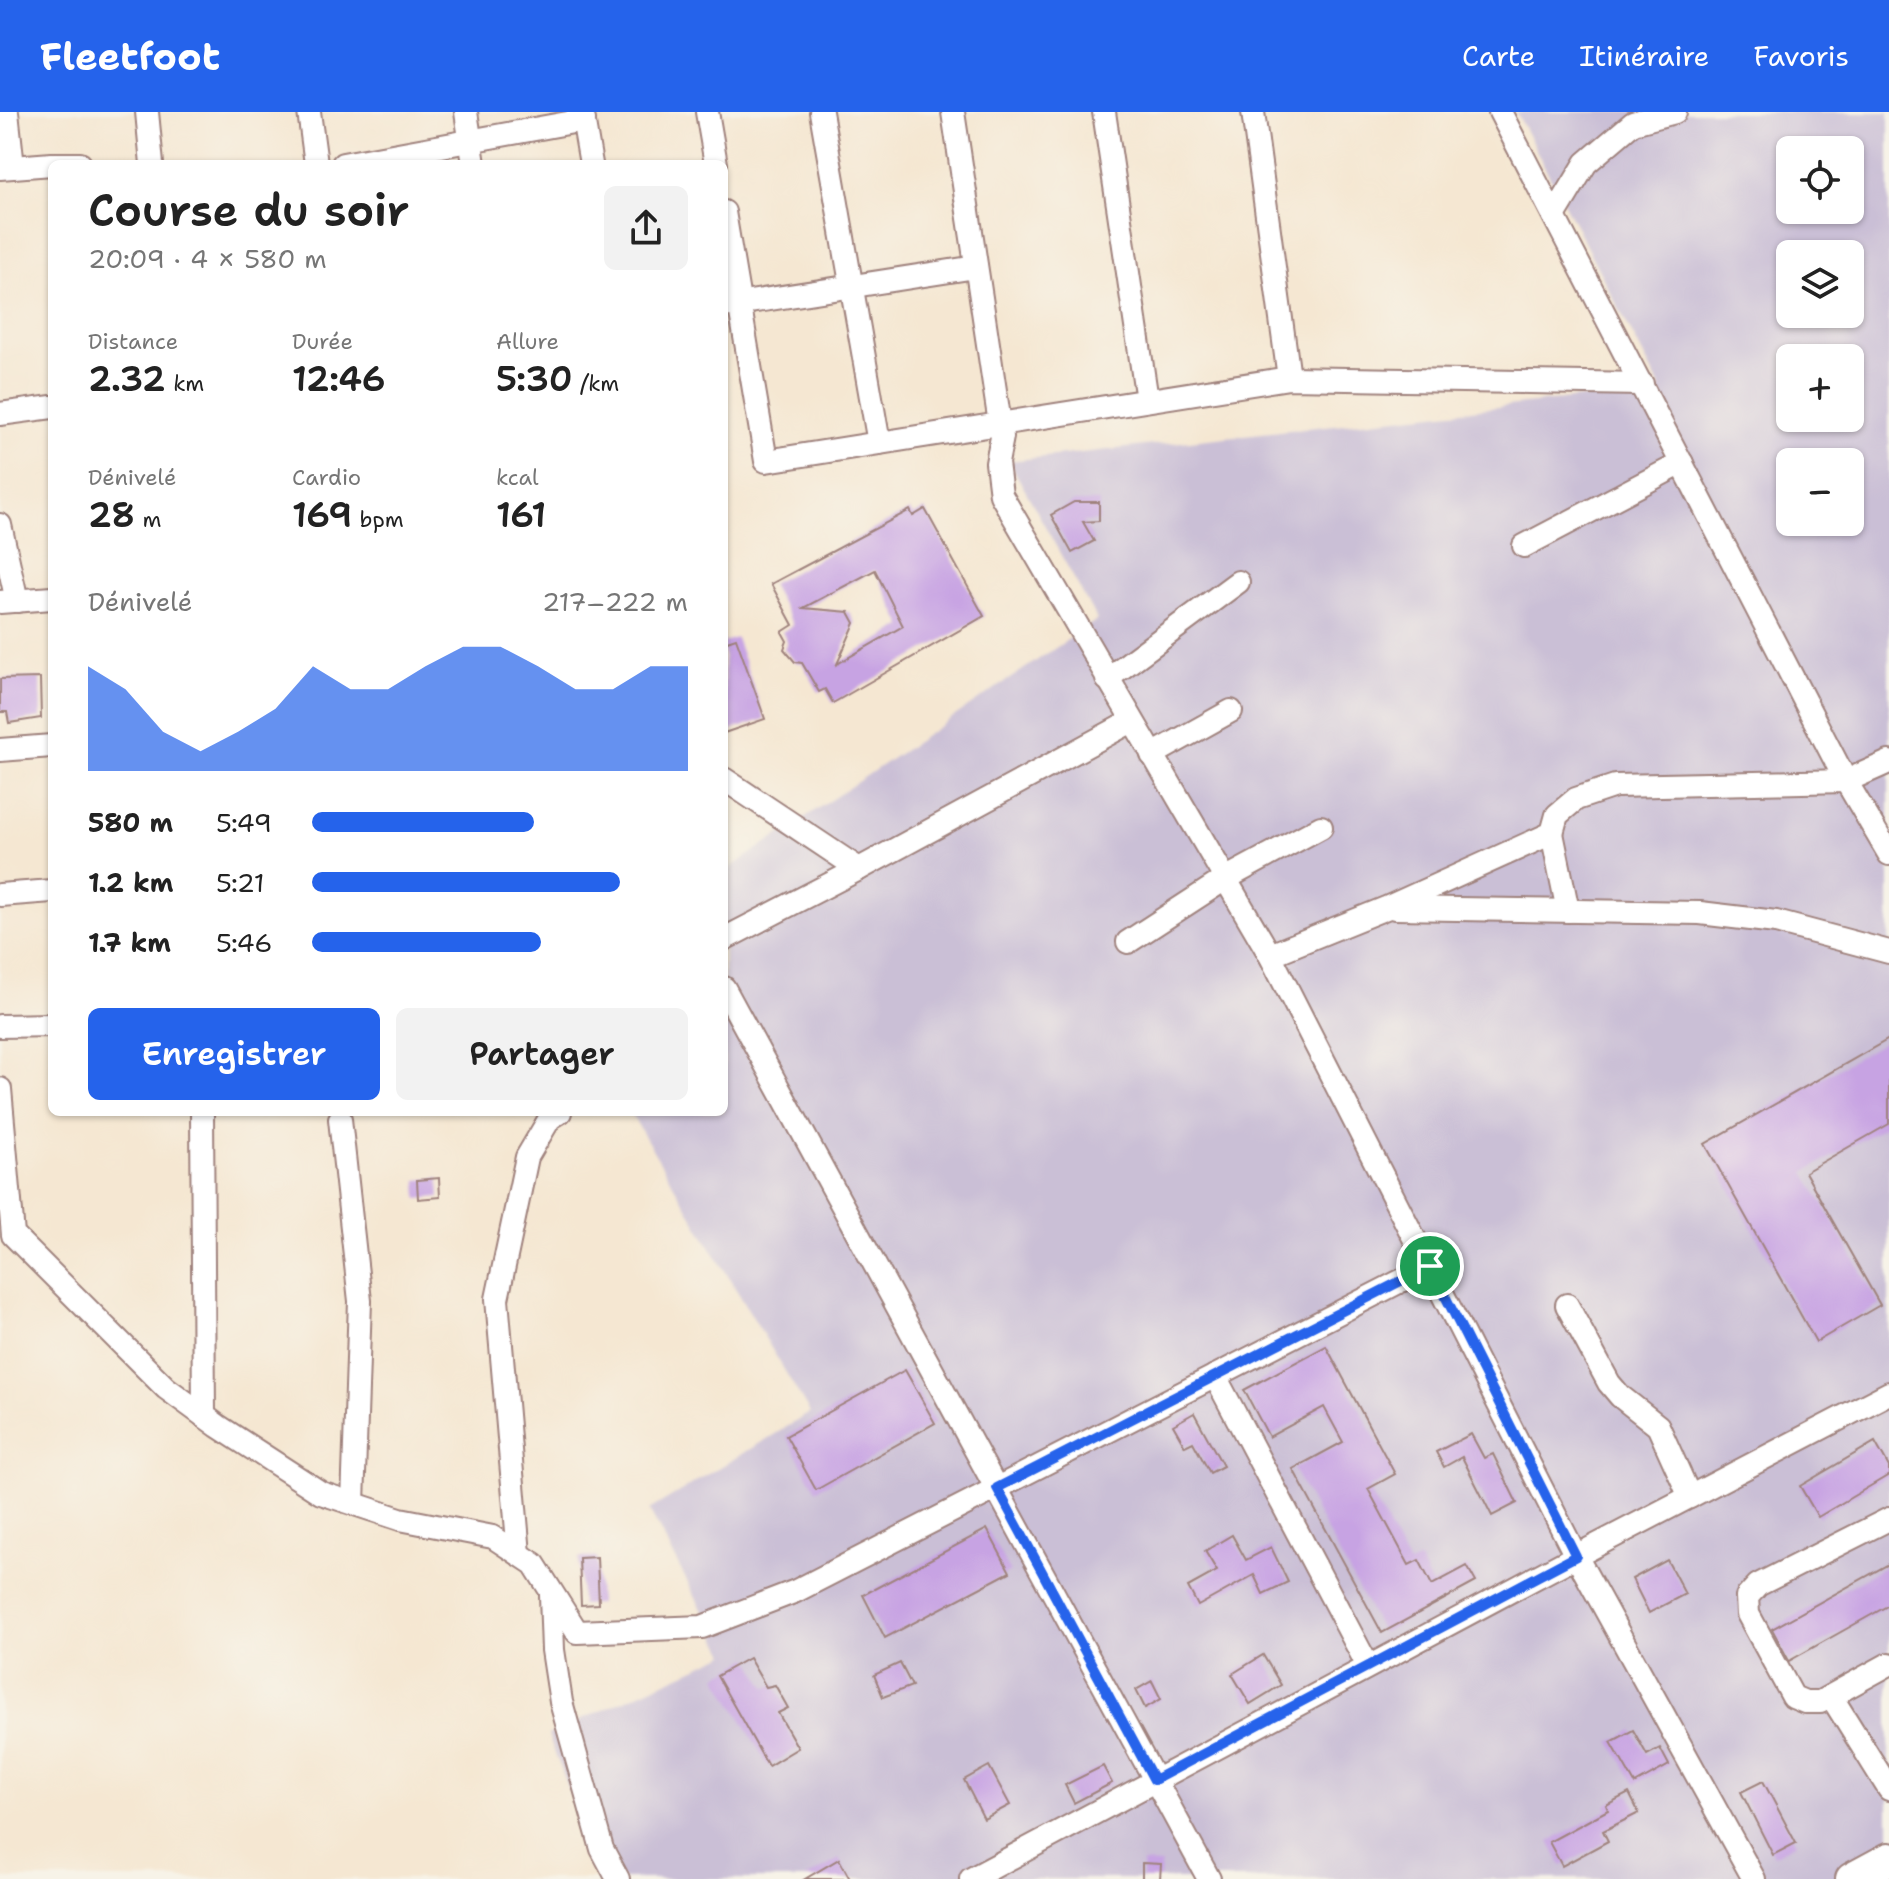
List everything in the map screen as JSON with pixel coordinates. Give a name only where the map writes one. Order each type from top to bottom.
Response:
[{"type":"highway","points":[[1852,1879],[1889,1859]]},
{"type":"street","points":[[7,112],[6,168],[48,164]]},
{"type":"street","points":[[147,112],[152,160]]},
{"type":"street","points":[[309,112],[315,160]]},
{"type":"street","points":[[466,112],[473,160]]},
{"type":"street","points":[[707,112],[715,160]]},
{"type":"street","points":[[821,112],[879,443]]},
{"type":"street","points":[[953,112],[1002,437],[997,463],[1001,495],[1270,955],[1576,1556],[1754,1879]]},
{"type":"street","points":[[1104,112],[1147,400]]},
{"type":"street","points":[[1253,112],[1289,378]]},
{"type":"street","points":[[1500,112],[1846,781],[1889,854]]},
{"type":"street","points":[[1554,216],[1586,163],[1637,118],[1675,112]]},
{"type":"street","points":[[364,160],[583,116],[590,160]]},
{"type":"street","points":[[728,258],[732,304],[766,461],[1289,378],[1642,384]]},
{"type":"street","points":[[732,304],[976,267]]},
{"type":"street","points":[[0,414],[48,408]]},
{"type":"street","points":[[1524,546],[1682,463]]},
{"type":"street","points":[[0,525],[9,601],[48,598]]},
{"type":"street","points":[[1107,679],[1238,582]]},
{"type":"street","points":[[1152,755],[1231,711]]},
{"type":"street","points":[[728,937],[1132,721]]},
{"type":"street","points":[[0,750],[48,746]]},
{"type":"street","points":[[1568,911],[1552,833],[1557,815],[1576,799],[1615,786],[1846,781],[1889,762]]},
{"type":"street","points":[[728,782],[859,869]]},
{"type":"street","points":[[1128,942],[1225,879],[1321,827]]},
{"type":"street","points":[[1270,955],[1386,908],[1552,833]]},
{"type":"street","points":[[0,895],[48,891]]},
{"type":"street","points":[[1386,908],[1700,913],[1776,922],[1889,952]]},
{"type":"street","points":[[728,1000],[1209,1879]]},
{"type":"street","points":[[0,1026],[48,1025]]},
{"type":"street","points":[[0,1089],[4,1174],[13,1235],[166,1388],[321,1493],[400,1519],[493,1537],[534,1564],[577,1632],[702,1627],[796,1591],[1430,1266]]},
{"type":"street","points":[[202,1116],[204,1416]]},
{"type":"street","points":[[519,1554],[497,1299],[527,1157],[553,1116]]},
{"type":"street","points":[[340,1119],[360,1301],[353,1503]]},
{"type":"street","points":[[1567,1305],[1609,1383],[1620,1396],[1658,1426],[1690,1497]]},
{"type":"street","points":[[1215,1376],[1368,1666]]},
{"type":"street","points":[[971,1879],[1368,1666],[1889,1393]]},
{"type":"street","points":[[1889,1519],[1758,1585],[1747,1597],[1748,1614],[1793,1697],[1805,1702],[1820,1702],[1889,1664]]},
{"type":"street","points":[[551,1590],[553,1650],[561,1702],[602,1849],[618,1879]]},
{"type":"street","points":[[1831,1696],[1889,1789]]},
{"type":"shaded area","points":[[1516,112],[1889,112],[1889,1879],[603,1879],[548,1735],[726,1654],[649,1510],[810,1413],[632,1116],[728,1116],[728,869],[1097,620],[1009,461],[1661,389]]},
{"type":"building","points":[[1074,502],[1099,502],[1099,521],[1083,522],[1094,541],[1072,553],[1051,515]]},
{"type":"building","points":[[925,509],[984,616],[833,703],[825,689],[819,692],[802,663],[795,662],[784,649],[787,641],[782,632],[793,625],[771,584],[910,510],[913,516]],"holes":[[[875,570],[903,626],[837,664],[855,623],[849,612],[803,608]]]},
{"type":"building","points":[[736,638],[765,719],[728,732],[728,641]]},
{"type":"building","points":[[40,678],[41,718],[9,723],[7,712],[0,712],[0,679]]},
{"type":"building","points":[[1889,1039],[1889,1124],[1805,1172],[1880,1305],[1816,1342],[1705,1144]]},
{"type":"building","points":[[439,1178],[440,1197],[418,1199],[417,1180]]},
{"type":"building","points":[[1326,1346],[1395,1474],[1368,1489],[1409,1565],[1419,1560],[1432,1585],[1467,1566],[1476,1582],[1382,1633],[1293,1469],[1343,1442],[1324,1407],[1269,1437],[1244,1390]]},
{"type":"building","points":[[905,1370],[935,1423],[816,1490],[786,1436]]},
{"type":"building","points":[[1194,1413],[1223,1466],[1210,1473],[1193,1442],[1185,1446],[1173,1425]]},
{"type":"building","points":[[1471,1434],[1484,1458],[1493,1454],[1517,1503],[1492,1516],[1462,1457],[1444,1467],[1436,1452]]},
{"type":"building","points":[[1875,1442],[1889,1467],[1889,1475],[1818,1517],[1800,1486]]},
{"type":"building","points":[[987,1529],[1010,1572],[885,1638],[863,1595]]},
{"type":"building","points":[[1232,1535],[1246,1560],[1271,1547],[1288,1582],[1263,1594],[1254,1575],[1198,1606],[1188,1587],[1217,1571],[1205,1551]]},
{"type":"building","points":[[597,1557],[599,1604],[581,1605],[579,1558]]},
{"type":"building","points":[[1667,1560],[1685,1594],[1649,1613],[1632,1579]]},
{"type":"building","points":[[1889,1564],[1889,1605],[1789,1661],[1772,1629]]},
{"type":"building","points":[[1263,1655],[1281,1685],[1250,1704],[1232,1674]]},
{"type":"building","points":[[749,1658],[766,1687],[775,1685],[788,1708],[778,1713],[798,1748],[768,1766],[717,1676]]},
{"type":"building","points":[[900,1663],[912,1686],[883,1697],[874,1675]]},
{"type":"building","points":[[1152,1681],[1161,1699],[1145,1708],[1136,1690]]},
{"type":"building","points":[[1633,1730],[1647,1755],[1660,1748],[1669,1765],[1635,1784],[1611,1742]]},
{"type":"building","points":[[989,1766],[1010,1805],[984,1819],[964,1780]]},
{"type":"building","points":[[1103,1766],[1112,1783],[1074,1803],[1065,1785]]},
{"type":"building","points":[[1763,1781],[1796,1843],[1773,1855],[1741,1792]]},
{"type":"building","points":[[1629,1793],[1639,1813],[1603,1831],[1608,1841],[1562,1866],[1549,1842],[1608,1810],[1606,1805]]},
{"type":"building","points":[[839,1859],[850,1879],[805,1879]]},
{"type":"building","points":[[1142,1863],[1161,1864],[1160,1879],[1142,1879]]},
{"type":"route","points":[[1430,1266],[1576,1556],[1154,1780],[997,1488],[1430,1266]]}]
